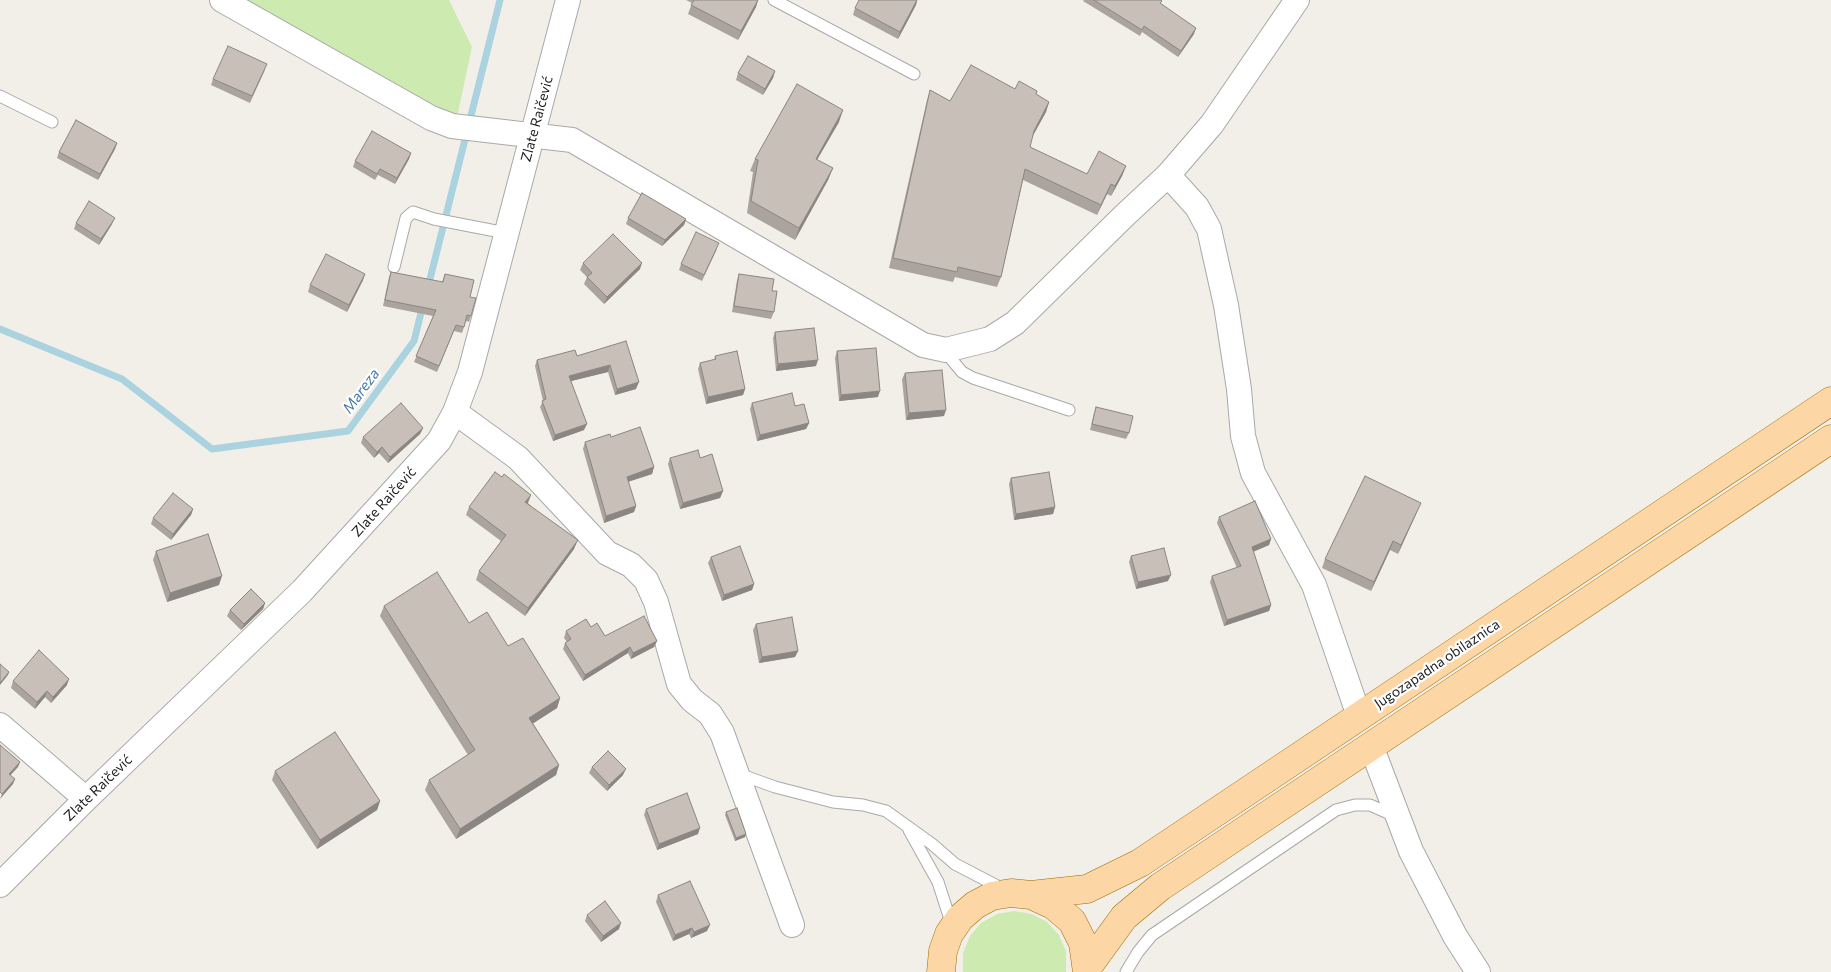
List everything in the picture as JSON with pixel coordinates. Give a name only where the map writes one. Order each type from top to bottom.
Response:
[{"type":"main road","name":"Jugozapadna obilaznica","points":[[949,934],[960,918],[974,905],[992,896],[1087,889],[1140,863],[1831,401]]},
{"type":"main road","points":[[1087,970],[1113,930],[1141,902],[1831,439]]},
{"type":"main road","points":[[1021,894],[1054,905],[1072,921],[1083,944],[1087,970]]},
{"type":"main road","points":[[941,971],[943,951],[949,934]]},
{"type":"street","points":[[222,0],[431,118],[452,126],[572,140],[923,345],[946,350],[990,339],[1015,323],[1124,215],[1168,175],[1212,124],[1298,0]]},
{"type":"street","name":"Zlate Raičević","points":[[0,885],[302,590],[439,441],[455,412],[470,372],[568,0]]},
{"type":"street","points":[[1168,175],[1197,208],[1209,229],[1226,305],[1239,389],[1243,436],[1253,472],[1314,585],[1359,716]]},
{"type":"street","points":[[455,412],[518,458],[607,553],[631,565],[646,580],[656,602],[680,684],[692,700],[710,714],[722,733],[792,925]]},
{"type":"street","points":[[0,724],[86,799]]},
{"type":"street","points":[[1371,746],[1411,851],[1455,936],[1478,972]]},
{"type":"lane","points":[[774,0],[914,74]]},
{"type":"lane","points":[[0,96],[52,122]]},
{"type":"lane","points":[[394,267],[408,213],[412,212],[455,224],[506,233]]},
{"type":"lane","points":[[946,350],[962,372],[973,378],[1069,410]]},
{"type":"lane","points":[[735,773],[775,787],[824,800],[886,811],[906,824],[955,864],[1021,894]]},
{"type":"lane","points":[[1126,972],[1138,952],[1152,935],[1336,810],[1354,805],[1370,805],[1399,818]]},
{"type":"lane","points":[[906,824],[938,882],[949,916],[949,934]]},
{"type":"green space","points":[[243,0],[449,0],[472,47],[456,122]]},
{"type":"green space","points":[[1014,911],[1032,914],[1047,922],[1059,935],[1066,951],[1066,972],[963,972],[963,953],[970,936],[981,923],[997,914]]},
{"type":"building","points":[[694,0],[758,0],[741,31],[691,5]]},
{"type":"building","points":[[859,0],[917,0],[900,32],[855,8]]},
{"type":"building","points":[[1094,0],[1161,0],[1160,3],[1196,28],[1181,51],[1144,26],[1142,30]]},
{"type":"building","points":[[228,46],[267,64],[252,96],[213,79]]},
{"type":"building","points":[[748,56],[775,71],[765,89],[738,73]]},
{"type":"building","points":[[971,65],[1015,89],[1019,81],[1037,91],[1036,94],[1049,102],[1034,131],[1030,147],[1087,174],[1099,151],[1126,166],[1115,186],[1111,184],[1101,205],[1025,169],[1001,277],[958,267],[957,272],[893,258],[930,90],[950,101]]},
{"type":"building","points":[[797,84],[843,110],[816,159],[833,168],[799,228],[751,201],[758,160],[755,159]]},
{"type":"building","points":[[76,120],[117,143],[100,174],[59,152]]},
{"type":"building","points":[[372,131],[411,153],[397,178],[380,169],[377,174],[355,161]]},
{"type":"building","points":[[642,193],[686,219],[665,240],[628,218]]},
{"type":"building","points":[[89,201],[115,218],[101,239],[76,223]]},
{"type":"building","points":[[696,232],[719,243],[704,275],[681,264]]},
{"type":"building","points":[[613,234],[642,263],[607,297],[587,277],[592,273],[583,263]]},
{"type":"building","points":[[326,254],[365,274],[349,305],[310,285]]},
{"type":"building","points":[[391,272],[443,282],[445,274],[474,280],[470,297],[476,298],[471,316],[467,315],[464,327],[456,325],[439,366],[416,356],[436,310],[385,300]]},
{"type":"building","points":[[739,274],[774,279],[772,291],[777,291],[774,312],[734,306]]},
{"type":"building","points":[[814,328],[818,360],[778,364],[775,332]]},
{"type":"building","points":[[626,341],[639,382],[617,389],[610,365],[569,376],[587,424],[555,435],[542,401],[546,399],[537,360],[575,350],[577,356]]},
{"type":"building","points":[[876,348],[880,391],[841,395],[837,351]]},
{"type":"building","points":[[737,351],[745,389],[708,397],[700,363],[716,359],[715,356]]},
{"type":"building","points":[[942,370],[946,410],[909,413],[905,373]]},
{"type":"building","points":[[792,393],[795,406],[804,404],[809,423],[760,435],[752,403]]},
{"type":"building","points":[[401,403],[423,428],[390,457],[382,447],[377,452],[363,437]]},
{"type":"building","points":[[1096,407],[1133,416],[1129,433],[1092,424]]},
{"type":"building","points":[[640,427],[654,467],[627,477],[636,506],[606,516],[585,442],[610,434],[611,437]]},
{"type":"building","points":[[698,450],[700,458],[712,454],[723,491],[683,503],[670,458]]},
{"type":"building","points":[[495,472],[502,477],[504,474],[531,495],[525,502],[578,540],[528,608],[479,571],[506,535],[469,507]]},
{"type":"building","points":[[1049,472],[1055,507],[1016,514],[1011,478]]},
{"type":"building","points":[[1365,476],[1421,503],[1401,545],[1393,541],[1374,582],[1325,559]]},
{"type":"building","points":[[173,493],[193,509],[173,534],[153,518]]},
{"type":"building","points":[[1255,501],[1271,539],[1252,547],[1271,605],[1227,620],[1212,576],[1241,566],[1219,517]]},
{"type":"building","points":[[208,534],[222,576],[170,593],[156,551]]},
{"type":"building","points":[[740,546],[754,584],[724,595],[711,557]]},
{"type":"building","points":[[1164,548],[1171,575],[1138,582],[1131,556]]},
{"type":"building","points":[[437,572],[469,623],[487,612],[508,646],[523,638],[560,698],[529,718],[559,765],[460,829],[429,780],[475,750],[384,606]]},
{"type":"building","points":[[251,589],[265,603],[244,624],[230,610]]},
{"type":"building","points":[[644,616],[657,641],[633,653],[630,647],[585,675],[565,643],[571,639],[566,631],[586,619],[591,627],[597,623],[605,636]]},
{"type":"building","points":[[792,617],[798,651],[762,657],[756,624]]},
{"type":"building","points":[[39,650],[69,679],[53,697],[47,691],[37,702],[13,681]]},
{"type":"building","points":[[0,664],[9,672],[0,683]]},
{"type":"building","points":[[335,732],[380,801],[320,840],[275,771]]},
{"type":"building","points":[[0,745],[20,762],[9,774],[15,779],[2,794],[0,792]]},
{"type":"building","points":[[608,751],[626,769],[609,785],[592,767]]},
{"type":"building","points":[[687,793],[700,828],[659,844],[646,809]]},
{"type":"building","points":[[737,808],[746,834],[736,838],[726,812]]},
{"type":"building","points":[[690,881],[710,925],[694,932],[692,928],[675,935],[658,895]]},
{"type":"building","points":[[605,901],[621,923],[603,936],[587,915]]},
{"type":"waterway","name":"Mareza","points":[[428,287],[500,0]]},
{"type":"waterway","name":"Mareza","points":[[0,329],[122,379],[212,449],[348,431],[414,341],[423,305]]}]
